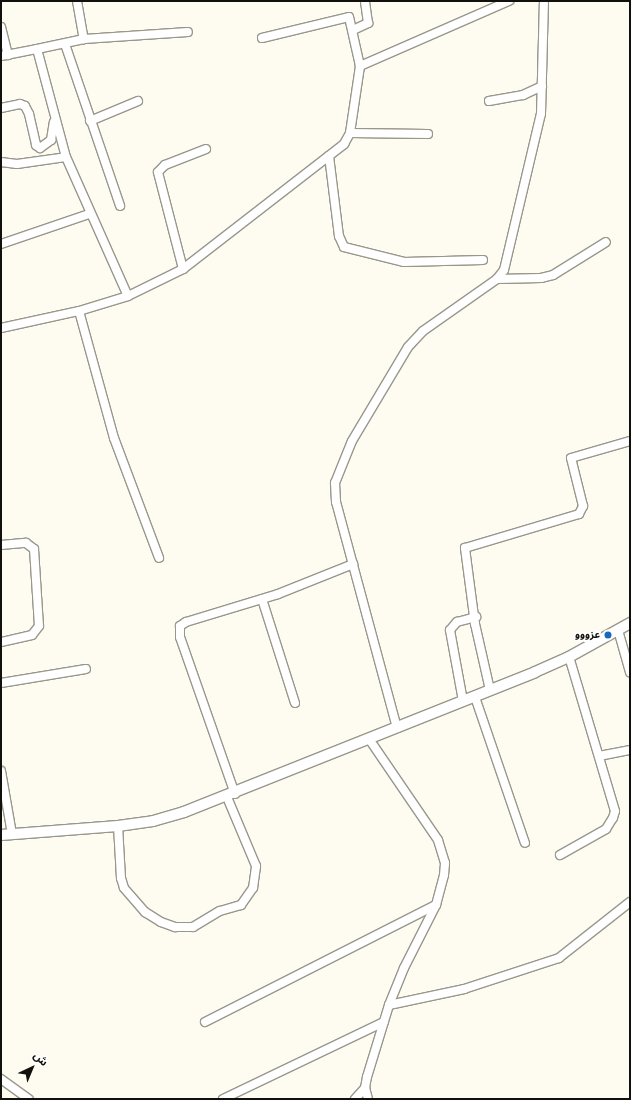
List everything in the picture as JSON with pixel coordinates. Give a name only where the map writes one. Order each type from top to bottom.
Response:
[{"type":"street","points":[[77,1],[84,40]]},
{"type":"street","points":[[353,30],[368,23],[365,1]]},
{"type":"street","points":[[360,66],[509,1]]},
{"type":"street","points":[[397,728],[334,493],[335,483],[352,441],[408,347],[423,331],[446,313],[497,279],[504,270],[541,114],[544,1]]},
{"type":"street","points":[[1,328],[79,311],[128,296],[183,269],[344,144],[350,133],[360,66],[349,17],[262,38]]},
{"type":"street","points":[[1,27],[4,56],[84,40],[188,32]]},
{"type":"street","points":[[64,44],[120,206]]},
{"type":"street","points":[[37,49],[66,157],[89,214],[128,296]]},
{"type":"street","points":[[489,101],[523,95],[542,86]]},
{"type":"street","points":[[90,121],[138,101]]},
{"type":"street","points":[[1,108],[20,104],[25,106],[30,114],[36,145],[40,148],[51,140],[55,120]]},
{"type":"street","points":[[350,133],[428,134]]},
{"type":"street","points":[[183,269],[158,172],[165,165],[206,149]]},
{"type":"street","points":[[329,156],[338,236],[344,247],[404,262],[483,260]]},
{"type":"street","points":[[1,162],[18,164],[66,157]]},
{"type":"street","points":[[1,244],[89,214]]},
{"type":"street","points":[[497,279],[541,278],[553,275],[606,242]]},
{"type":"street","points":[[79,311],[114,438],[159,558]]},
{"type":"street","points":[[490,690],[465,548],[579,514],[583,506],[571,458],[630,441]]},
{"type":"street","points":[[1,545],[26,543],[34,549],[39,626],[32,635],[1,642]]},
{"type":"street","points":[[118,826],[121,878],[124,888],[145,912],[161,922],[175,927],[193,928],[220,911],[241,905],[253,888],[256,866],[231,795],[179,630],[186,622],[262,599],[353,564]]},
{"type":"street","points":[[262,599],[295,703]]},
{"type":"street","points":[[463,701],[450,630],[457,622],[476,617]]},
{"type":"street","points":[[1,835],[118,826],[170,817],[231,795],[475,697],[569,657],[630,623]]},
{"type":"street","points":[[618,630],[630,672]]},
{"type":"street","points":[[560,855],[606,829],[613,818],[615,811],[569,657]]},
{"type":"street","points":[[1,683],[86,669]]},
{"type":"street","points":[[475,697],[525,843]]},
{"type":"street","points":[[355,1099],[365,1088],[389,1005],[404,968],[436,905],[444,869],[438,840],[369,739]]},
{"type":"street","points":[[599,756],[630,750]]},
{"type":"street","points":[[1,771],[12,834]]},
{"type":"street","points":[[389,1005],[464,989],[559,958],[630,902]]},
{"type":"street","points":[[205,1022],[436,905]]},
{"type":"street","points":[[223,1099],[384,1022]]},
{"type":"street","points":[[1,1079],[29,1099]]},
{"type":"street","points":[[365,1088],[368,1099]]},
{"type":"place","name":"عزووو","points":[[608,635]]}]
